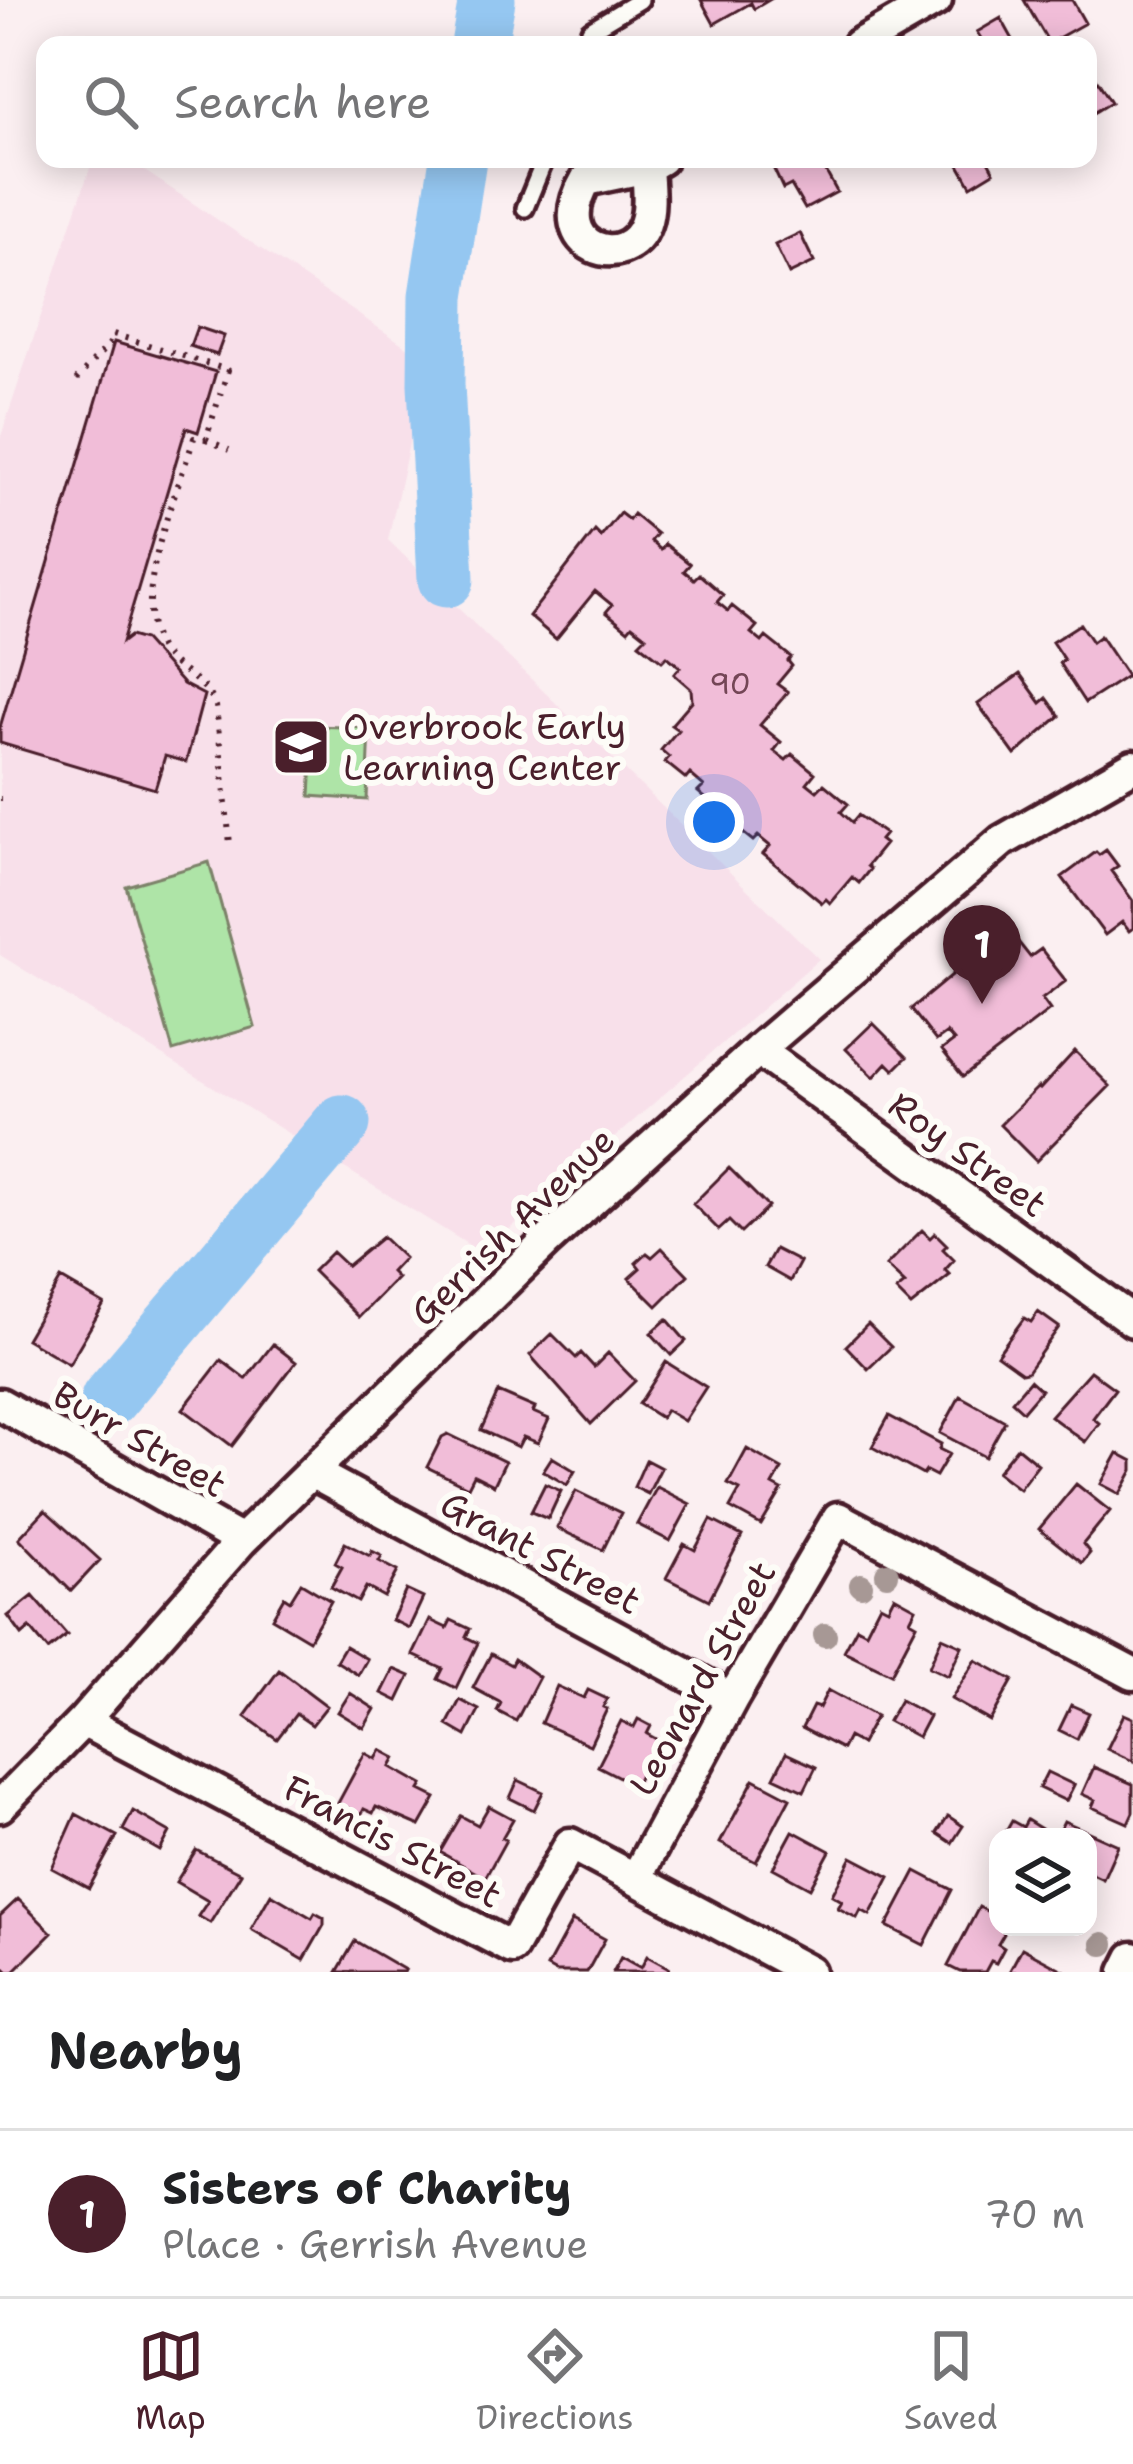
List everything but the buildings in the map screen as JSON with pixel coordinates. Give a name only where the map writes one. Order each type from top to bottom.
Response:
[{"type":"street","points":[[874,36],[936,0]]},
{"type":"street","points":[[599,168],[574,202],[572,221],[582,238],[598,248],[619,250],[637,240],[646,221],[653,168]]},
{"type":"street","name":"Gerrish Avenue","points":[[0,1806],[83,1721],[241,1541],[544,1244],[758,1050],[1002,841],[1133,766]]},
{"type":"street","name":"Roy Street","points":[[758,1050],[1133,1321]]},
{"type":"street","name":"Burr Street","points":[[0,1404],[241,1541]]},
{"type":"street","name":"Grant Street","points":[[313,1473],[732,1699]]},
{"type":"street","name":"Leonard Street","points":[[635,1878],[838,1518],[1133,1674]]},
{"type":"street","name":"Francis Street","points":[[83,1721],[512,1948],[570,1844],[809,1972]]},
{"type":"street","points":[[1126,1972],[1133,1958]]},
{"type":"lane","points":[[588,36],[590,30],[640,0]]},
{"type":"lane","points":[[526,208],[542,168]]},
{"type":"path","points":[[76,380],[113,334],[228,370],[206,439]]},
{"type":"path","points":[[229,450],[194,438],[156,561],[149,612],[155,640],[168,660],[211,691],[230,844]]},
{"type":"shaded area","name":"Overbrook Early Learning Center","points":[[90,168],[140,168],[416,353],[415,416],[388,540],[819,959],[482,1253],[0,955],[0,439]]},
{"type":"green space","points":[[314,726],[370,728],[367,800],[310,796]]},
{"type":"green space","points":[[209,862],[255,1027],[173,1051],[126,886]]},
{"type":"waterway","points":[[481,36],[487,0]]},
{"type":"waterway","points":[[446,579],[436,384],[437,296],[457,168]]},
{"type":"waterway","points":[[109,1399],[342,1123]]},
{"type":"place","name":"Overbrook Early Learning Center","points":[[301,747]]},
{"type":"place","name":"Sisters of Charity","points":[[982,1004]]}]
